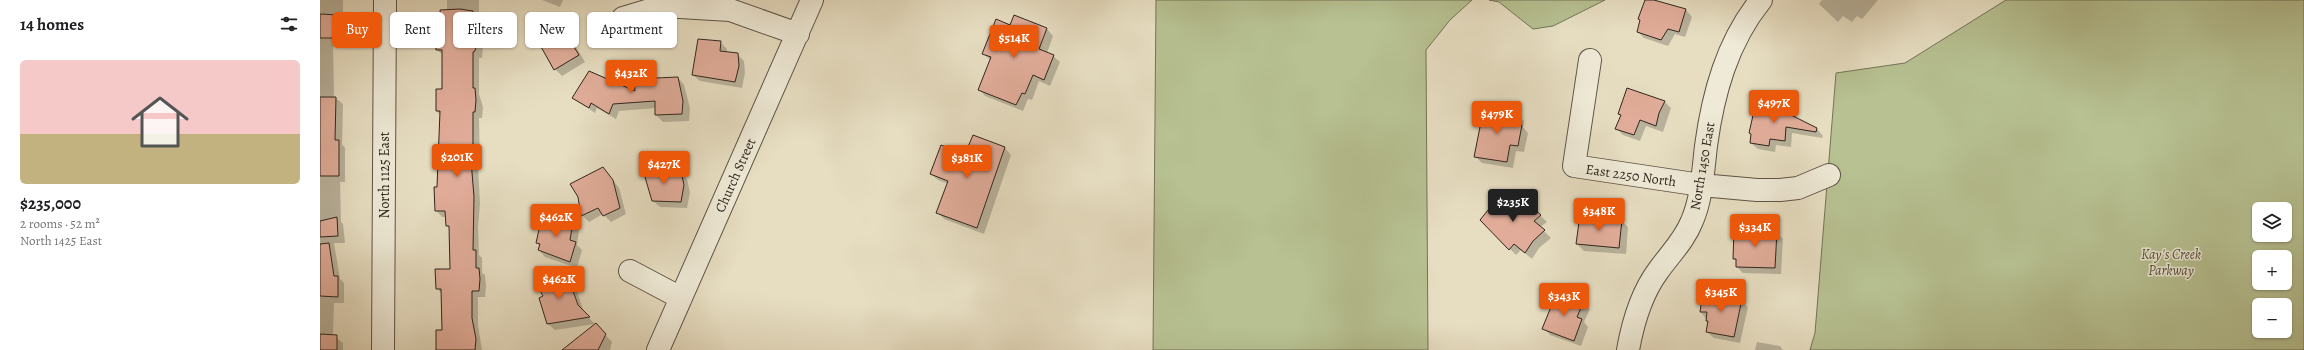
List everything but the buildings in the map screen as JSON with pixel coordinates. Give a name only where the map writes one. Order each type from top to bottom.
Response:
[{"type":"street","name":"North 1125 East","points":[[383,350],[385,0]]},
{"type":"street","name":"Church Street","points":[[658,350],[812,0]]},
{"type":"street","name":"North 1450 East","points":[[1628,350],[1632,328],[1644,294],[1657,272],[1682,241],[1692,220],[1701,185],[1716,87],[1731,48],[1761,0]]},
{"type":"street","points":[[643,12],[663,6],[730,10],[798,34]]},
{"type":"street","name":"East 2250 North","points":[[1590,60],[1574,166],[1701,185],[1780,190],[1798,188],[1829,175]]},
{"type":"street","points":[[630,271],[681,298]]},
{"type":"green space","points":[[1156,0],[1472,0],[1450,20],[1426,50],[1428,350],[1153,350]]},
{"type":"green space","points":[[1489,0],[1605,0],[1553,26],[1533,29],[1499,2]]},
{"type":"green space","name":"Kay's Creek Parkway","points":[[2006,0],[2304,0],[2304,350],[1810,350],[1815,333],[1836,73],[1905,63]]}]
